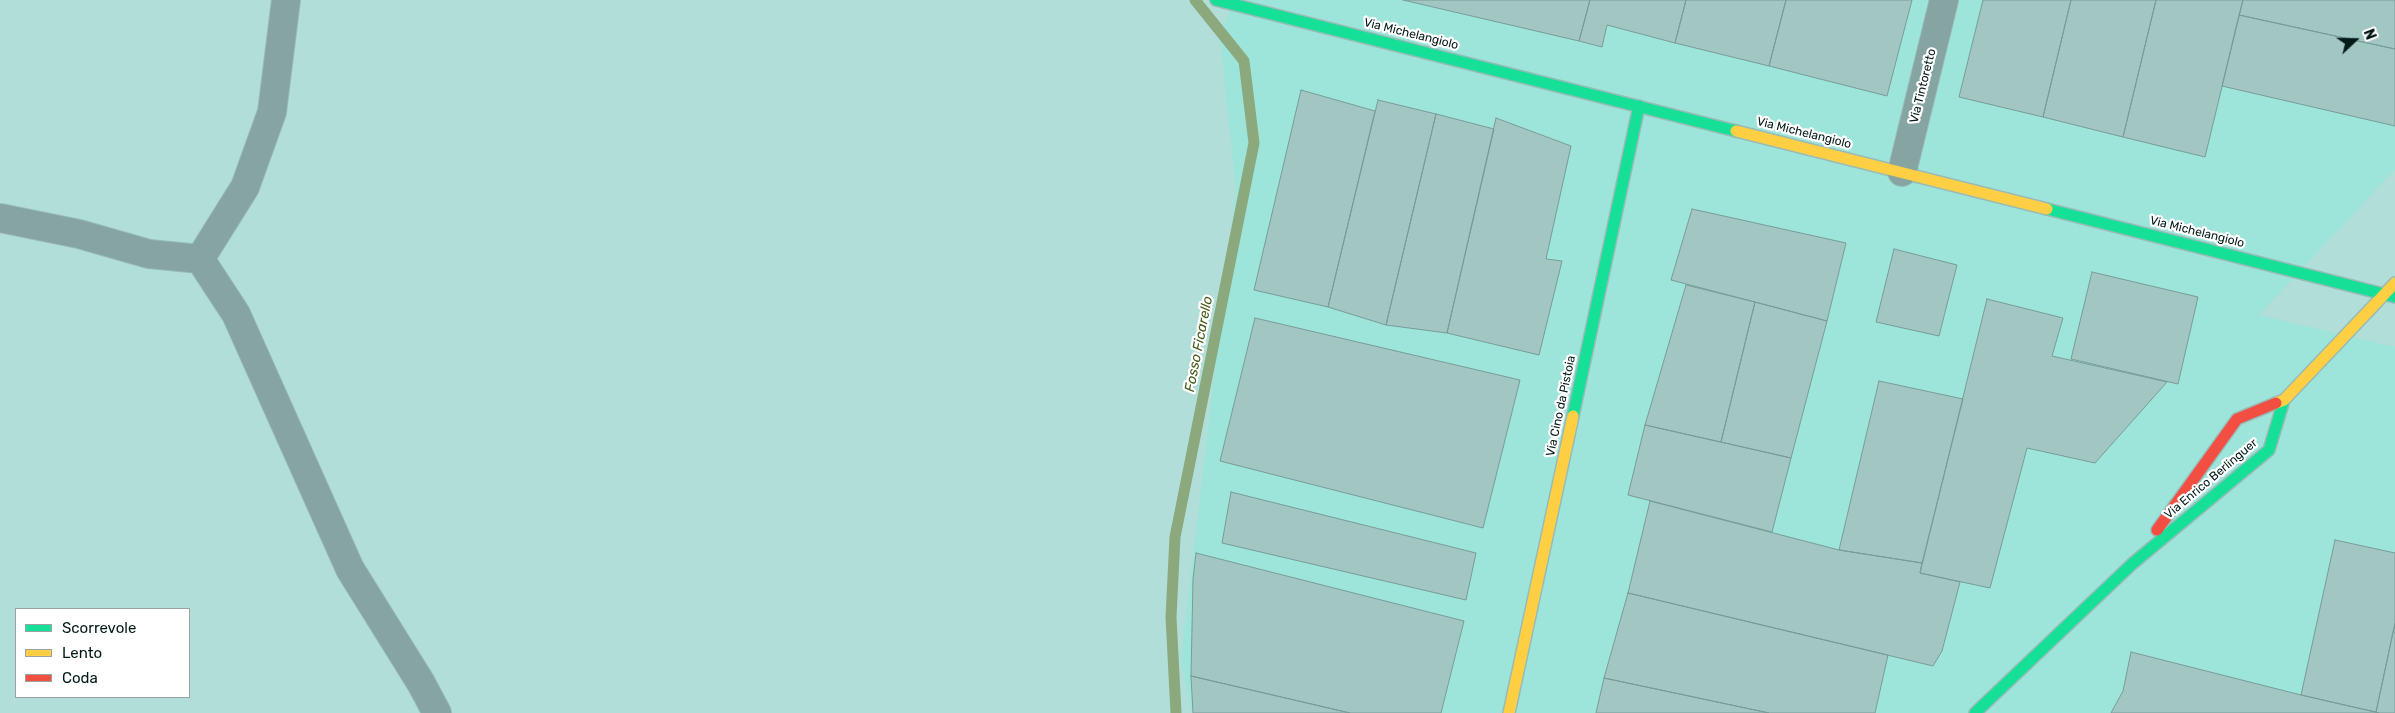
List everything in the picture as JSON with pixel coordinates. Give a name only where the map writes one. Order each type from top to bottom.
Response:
[{"type":"street","points":[[200,259],[245,187],[272,112],[286,0]]},
{"type":"street","name":"Via Tintoretto","points":[[1902,172],[1944,0]]},
{"type":"street","name":"Via Michelangiolo","points":[[1220,1],[2390,295]]},
{"type":"street","name":"Via Cino da Pistoia","points":[[1509,713],[1639,106]]},
{"type":"street","points":[[0,218],[79,234],[149,254],[200,259]]},
{"type":"street","points":[[200,259],[236,314],[350,569],[421,683],[436,713]]},
{"type":"street","name":"Via Enrico Berlinguer","points":[[2132,564],[2237,419],[2284,400],[2390,295],[2395,283]]},
{"type":"street","name":"Via Enrico Berlinguer","points":[[1976,713],[2132,564],[2269,450],[2284,400]]},
{"type":"shaded area","points":[[1235,0],[2395,0],[2395,169],[2259,315],[2395,347],[2395,713],[1192,713],[1181,660],[1236,190],[1220,36]]},
{"type":"building","points":[[1403,0],[1590,0],[1579,41]]},
{"type":"building","points":[[1590,0],[1686,0],[1675,43],[1607,25],[1602,47],[1579,41]]},
{"type":"building","points":[[1686,0],[1786,0],[1769,66],[1675,43]]},
{"type":"building","points":[[1786,0],[1912,0],[1887,96],[1769,66]]},
{"type":"building","points":[[1983,0],[2071,0],[2043,117],[1959,97]]},
{"type":"building","points":[[2071,0],[2156,0],[2123,137],[2043,117]]},
{"type":"building","points":[[2156,0],[2243,0],[2205,157],[2123,137]]},
{"type":"building","points":[[2243,0],[2395,0],[2395,49],[2239,15]]},
{"type":"building","points":[[2239,15],[2395,49],[2395,126],[2222,86]]},
{"type":"building","points":[[1301,90],[1375,111],[1328,307],[1254,290]]},
{"type":"building","points":[[1378,100],[1436,114],[1386,325],[1328,307]]},
{"type":"building","points":[[1436,114],[1494,129],[1447,333],[1386,325]]},
{"type":"building","points":[[1496,118],[1571,146],[1546,259],[1562,261],[1539,355],[1447,333]]},
{"type":"building","points":[[1692,209],[1846,243],[1827,321],[1671,280]]},
{"type":"building","points":[[1894,249],[1957,265],[1939,336],[1876,322]]},
{"type":"building","points":[[2092,272],[2198,297],[2178,384],[2071,359]]},
{"type":"building","points":[[1686,285],[1755,302],[1721,442],[1645,425]]},
{"type":"building","points":[[1987,299],[2063,318],[2052,356],[2167,382],[2095,463],[2027,448],[1990,588],[1920,573]]},
{"type":"building","points":[[1755,302],[1827,321],[1791,458],[1721,442]]},
{"type":"building","points":[[1255,318],[1520,380],[1483,528],[1220,461]]},
{"type":"building","points":[[1879,381],[1963,399],[1922,563],[1839,550]]},
{"type":"building","points":[[1645,425],[1791,458],[1772,532],[1628,495]]},
{"type":"building","points":[[1231,492],[1476,553],[1466,600],[1222,543]]},
{"type":"building","points":[[1650,501],[1839,550],[1922,563],[1920,573],[1960,582],[1942,651],[1933,666],[1628,593]]},
{"type":"building","points":[[2335,540],[2395,553],[2395,623],[2376,712],[2301,695]]},
{"type":"building","points":[[1196,553],[1464,621],[1441,713],[1350,713],[1191,676],[1193,579]]},
{"type":"building","points":[[1628,593],[1888,655],[1875,713],[1769,713],[1604,678]]},
{"type":"building","points":[[2395,623],[2395,713],[2379,713],[2376,712]]},
{"type":"building","points":[[2131,652],[2379,713],[2111,713],[2123,691]]},
{"type":"building","points":[[1191,676],[1350,713],[1193,713]]},
{"type":"building","points":[[1604,678],[1769,713],[1596,713]]},
{"type":"waterway","name":"Fosso Ficarello","points":[[1176,713],[1171,617],[1175,537],[1254,143],[1244,61],[1195,0]]},
{"type":"traffic: fast","points":[[1216,0],[1736,131]]},
{"type":"traffic: fast","points":[[1573,416],[1639,106]]},
{"type":"traffic: fast","points":[[2047,209],[2395,297]]},
{"type":"traffic: fast","points":[[1975,713],[2132,564],[2269,450],[2284,400]]},
{"type":"traffic: slow","points":[[1736,131],[2047,209]]},
{"type":"traffic: slow","points":[[2276,403],[2284,400],[2395,283]]},
{"type":"traffic: slow","points":[[1509,713],[1573,416]]},
{"type":"traffic: jam","points":[[2157,530],[2237,419],[2276,403]]}]
